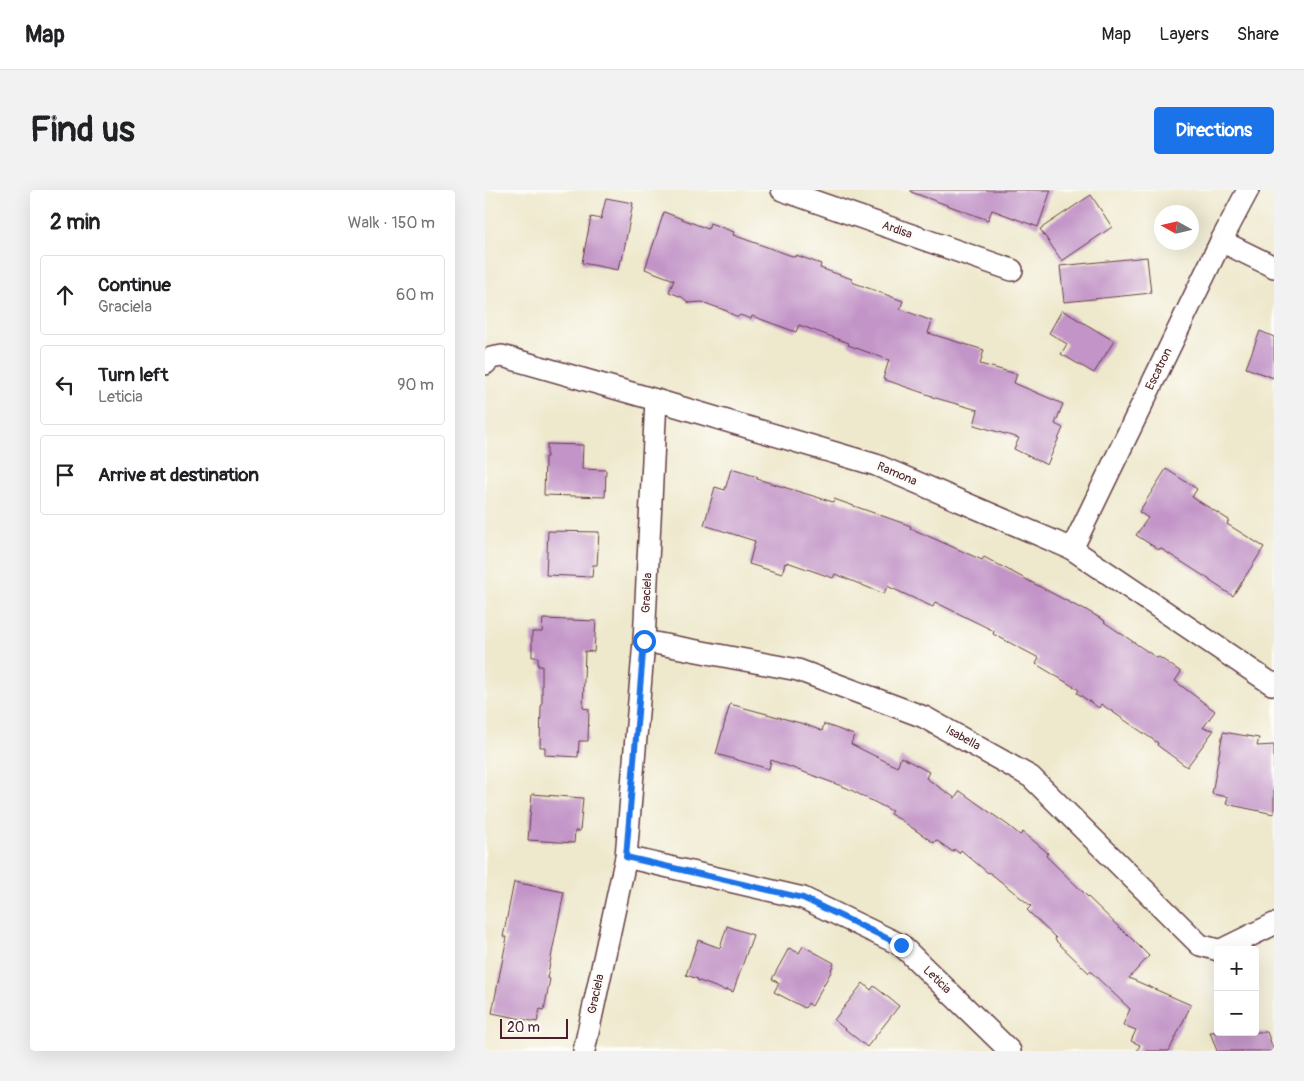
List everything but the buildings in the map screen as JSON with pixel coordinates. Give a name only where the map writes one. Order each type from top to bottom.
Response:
[{"type":"street","name":"Ardisa","points":[[781,190],[1012,270]]},
{"type":"street","name":"Escatron","points":[[1072,549],[1221,241],[1248,190]]},
{"type":"street","points":[[1221,241],[1274,268]]},
{"type":"street","name":"Ramona","points":[[485,364],[491,358],[502,356],[876,465],[1072,549],[1273,684]]},
{"type":"street","name":"Graciela","points":[[584,1051],[626,857],[644,641],[657,400]]},
{"type":"street","name":"Isabella","points":[[644,641],[798,670],[924,717],[1031,776],[1200,945],[1214,949]]},
{"type":"street","name":"Leticia","points":[[626,857],[803,898],[901,945],[1009,1051]]},
{"type":"street","name":"Isabella","points":[[1227,946],[1274,924]]},
{"type":"route","points":[[644,641],[626,857],[803,898],[901,945]]}]
